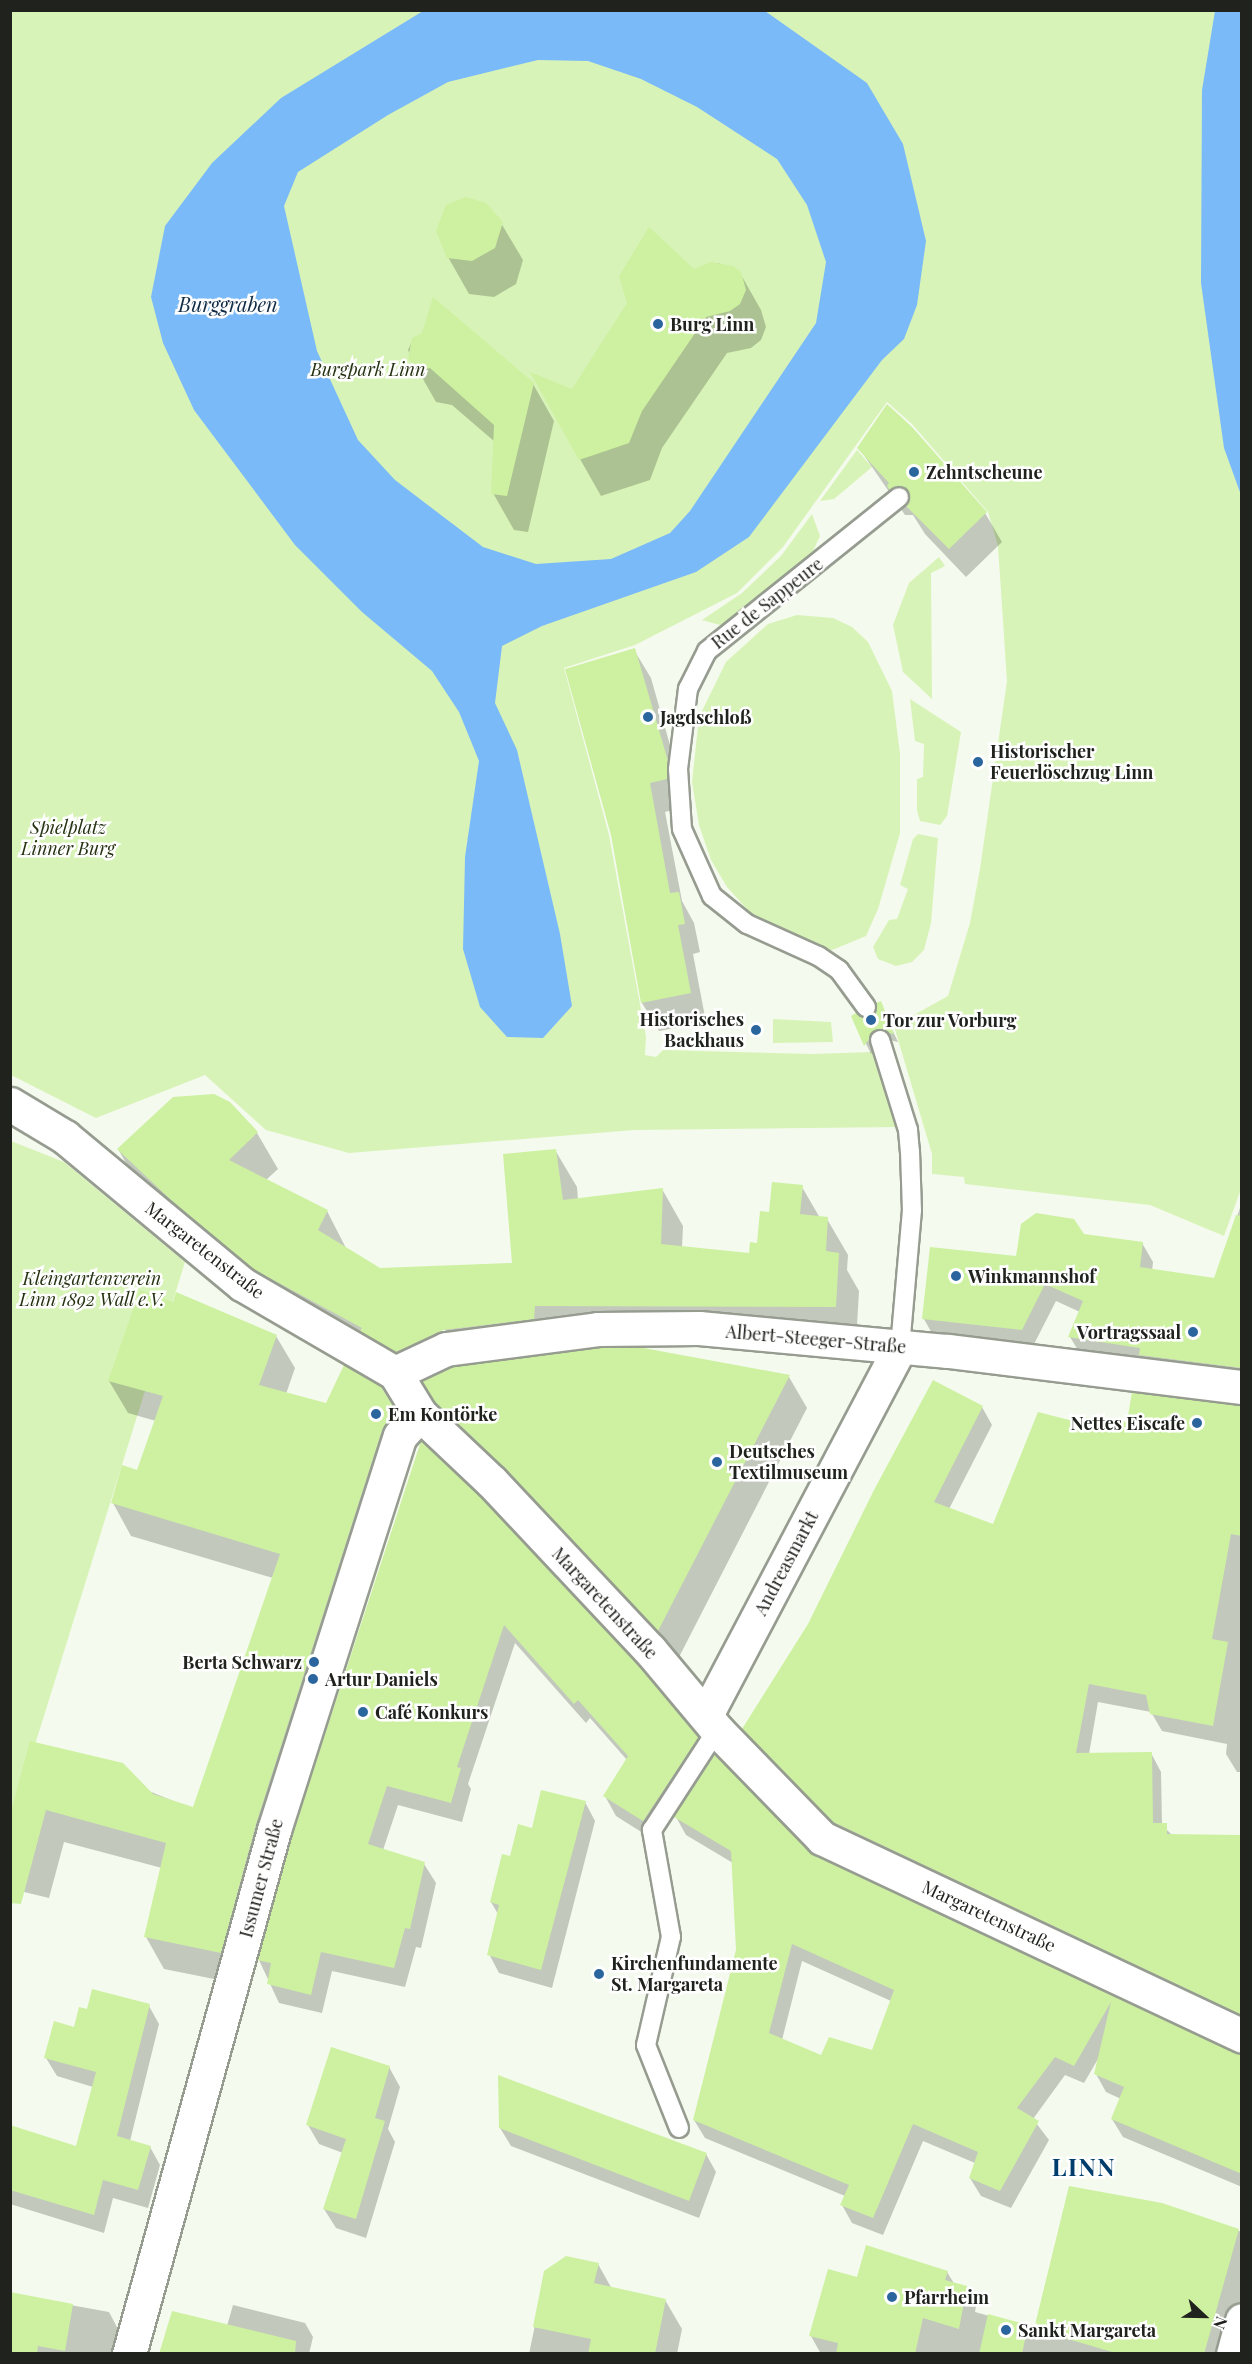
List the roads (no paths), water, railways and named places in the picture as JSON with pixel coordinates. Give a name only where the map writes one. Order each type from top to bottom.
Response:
[{"type":"street","name":"Margaretenstraße","points":[[10,1104],[65,1137],[243,1284],[395,1373],[420,1414],[492,1482],[711,1723],[822,1838],[1242,2036]]},
{"type":"street","name":"Albert-Steeger-Straße","points":[[395,1373],[446,1349],[598,1329],[699,1328],[900,1347],[1242,1387]]},
{"type":"street","name":"Andreasmarkt","points":[[711,1723],[900,1347]]},
{"type":"street","name":"Issumer Straße","points":[[129,2354],[274,1830],[400,1436],[420,1414]]},
{"type":"street","points":[[1233,2354],[1242,2320]]},
{"type":"lane","name":"Rue de Sappeure","points":[[866,1007],[839,970],[818,956],[747,924],[712,896],[682,829],[678,769],[688,689],[707,651],[899,497]]},
{"type":"lane","points":[[882,1042],[908,1130],[912,1210],[900,1347]]},
{"type":"lane","points":[[679,2128],[646,2045],[671,1937],[652,1830],[711,1723]]},
{"type":"water","name":"Burggraben","points":[[423,11],[765,11],[867,83],[903,144],[926,241],[917,305],[904,339],[882,360],[749,537],[696,572],[542,626],[502,646],[495,703],[517,750],[560,934],[572,1006],[543,1038],[507,1037],[480,1007],[463,949],[465,857],[479,761],[459,712],[432,671],[362,612],[295,545],[194,410],[163,343],[151,297],[165,226],[212,163],[281,98]],"holes":[[[538,60],[588,61],[641,79],[697,107],[777,159],[807,205],[826,262],[816,323],[690,511],[670,533],[611,559],[536,564],[483,547],[395,480],[358,440],[317,351],[284,206],[298,172],[388,115],[448,82]]]},
{"type":"water","points":[[1215,11],[1241,11],[1241,495],[1224,448],[1201,283],[1202,90]]},
{"type":"place","name":"Burg Linn","points":[[658,324]]},
{"type":"place","name":"Zehntscheune","points":[[914,472]]},
{"type":"place","name":"Jagdschloß","points":[[648,717]]},
{"type":"place","name":"Historischer Feuerlöschzug Linn","points":[[978,762]]},
{"type":"place","name":"Tor zur Vorburg","points":[[871,1020]]},
{"type":"place","name":"Historisches Backhaus","points":[[756,1030]]},
{"type":"place","name":"Winkmannshof","points":[[956,1276]]},
{"type":"place","name":"Vortragssaal","points":[[1193,1332]]},
{"type":"place","name":"Em Kontörke","points":[[376,1414]]},
{"type":"place","name":"Nettes Eiscafe","points":[[1197,1423]]},
{"type":"place","name":"Deutsches Textilmuseum","points":[[717,1462]]},
{"type":"place","name":"Berta Schwarz","points":[[314,1662]]},
{"type":"place","name":"Artur Daniels","points":[[313,1679]]},
{"type":"place","name":"Café Konkurs","points":[[363,1712]]},
{"type":"place","name":"Kirchenfundamente St. Margareta","points":[[599,1974]]},
{"type":"place","name":"Pfarrheim","points":[[892,2297]]},
{"type":"place","name":"Sankt Margareta","points":[[1006,2330]]},
{"type":"district","name":"LINN","points":[[1084,2167]]},
{"type":"park label","name":"Burgpark Linn","points":[[368,369]]},
{"type":"park label","name":"Spielplatz Linner Burg","points":[[68,838]]},
{"type":"park label","name":"Kleingartenverein Linn 1892 Wall e.V.","points":[[92,1289]]}]
